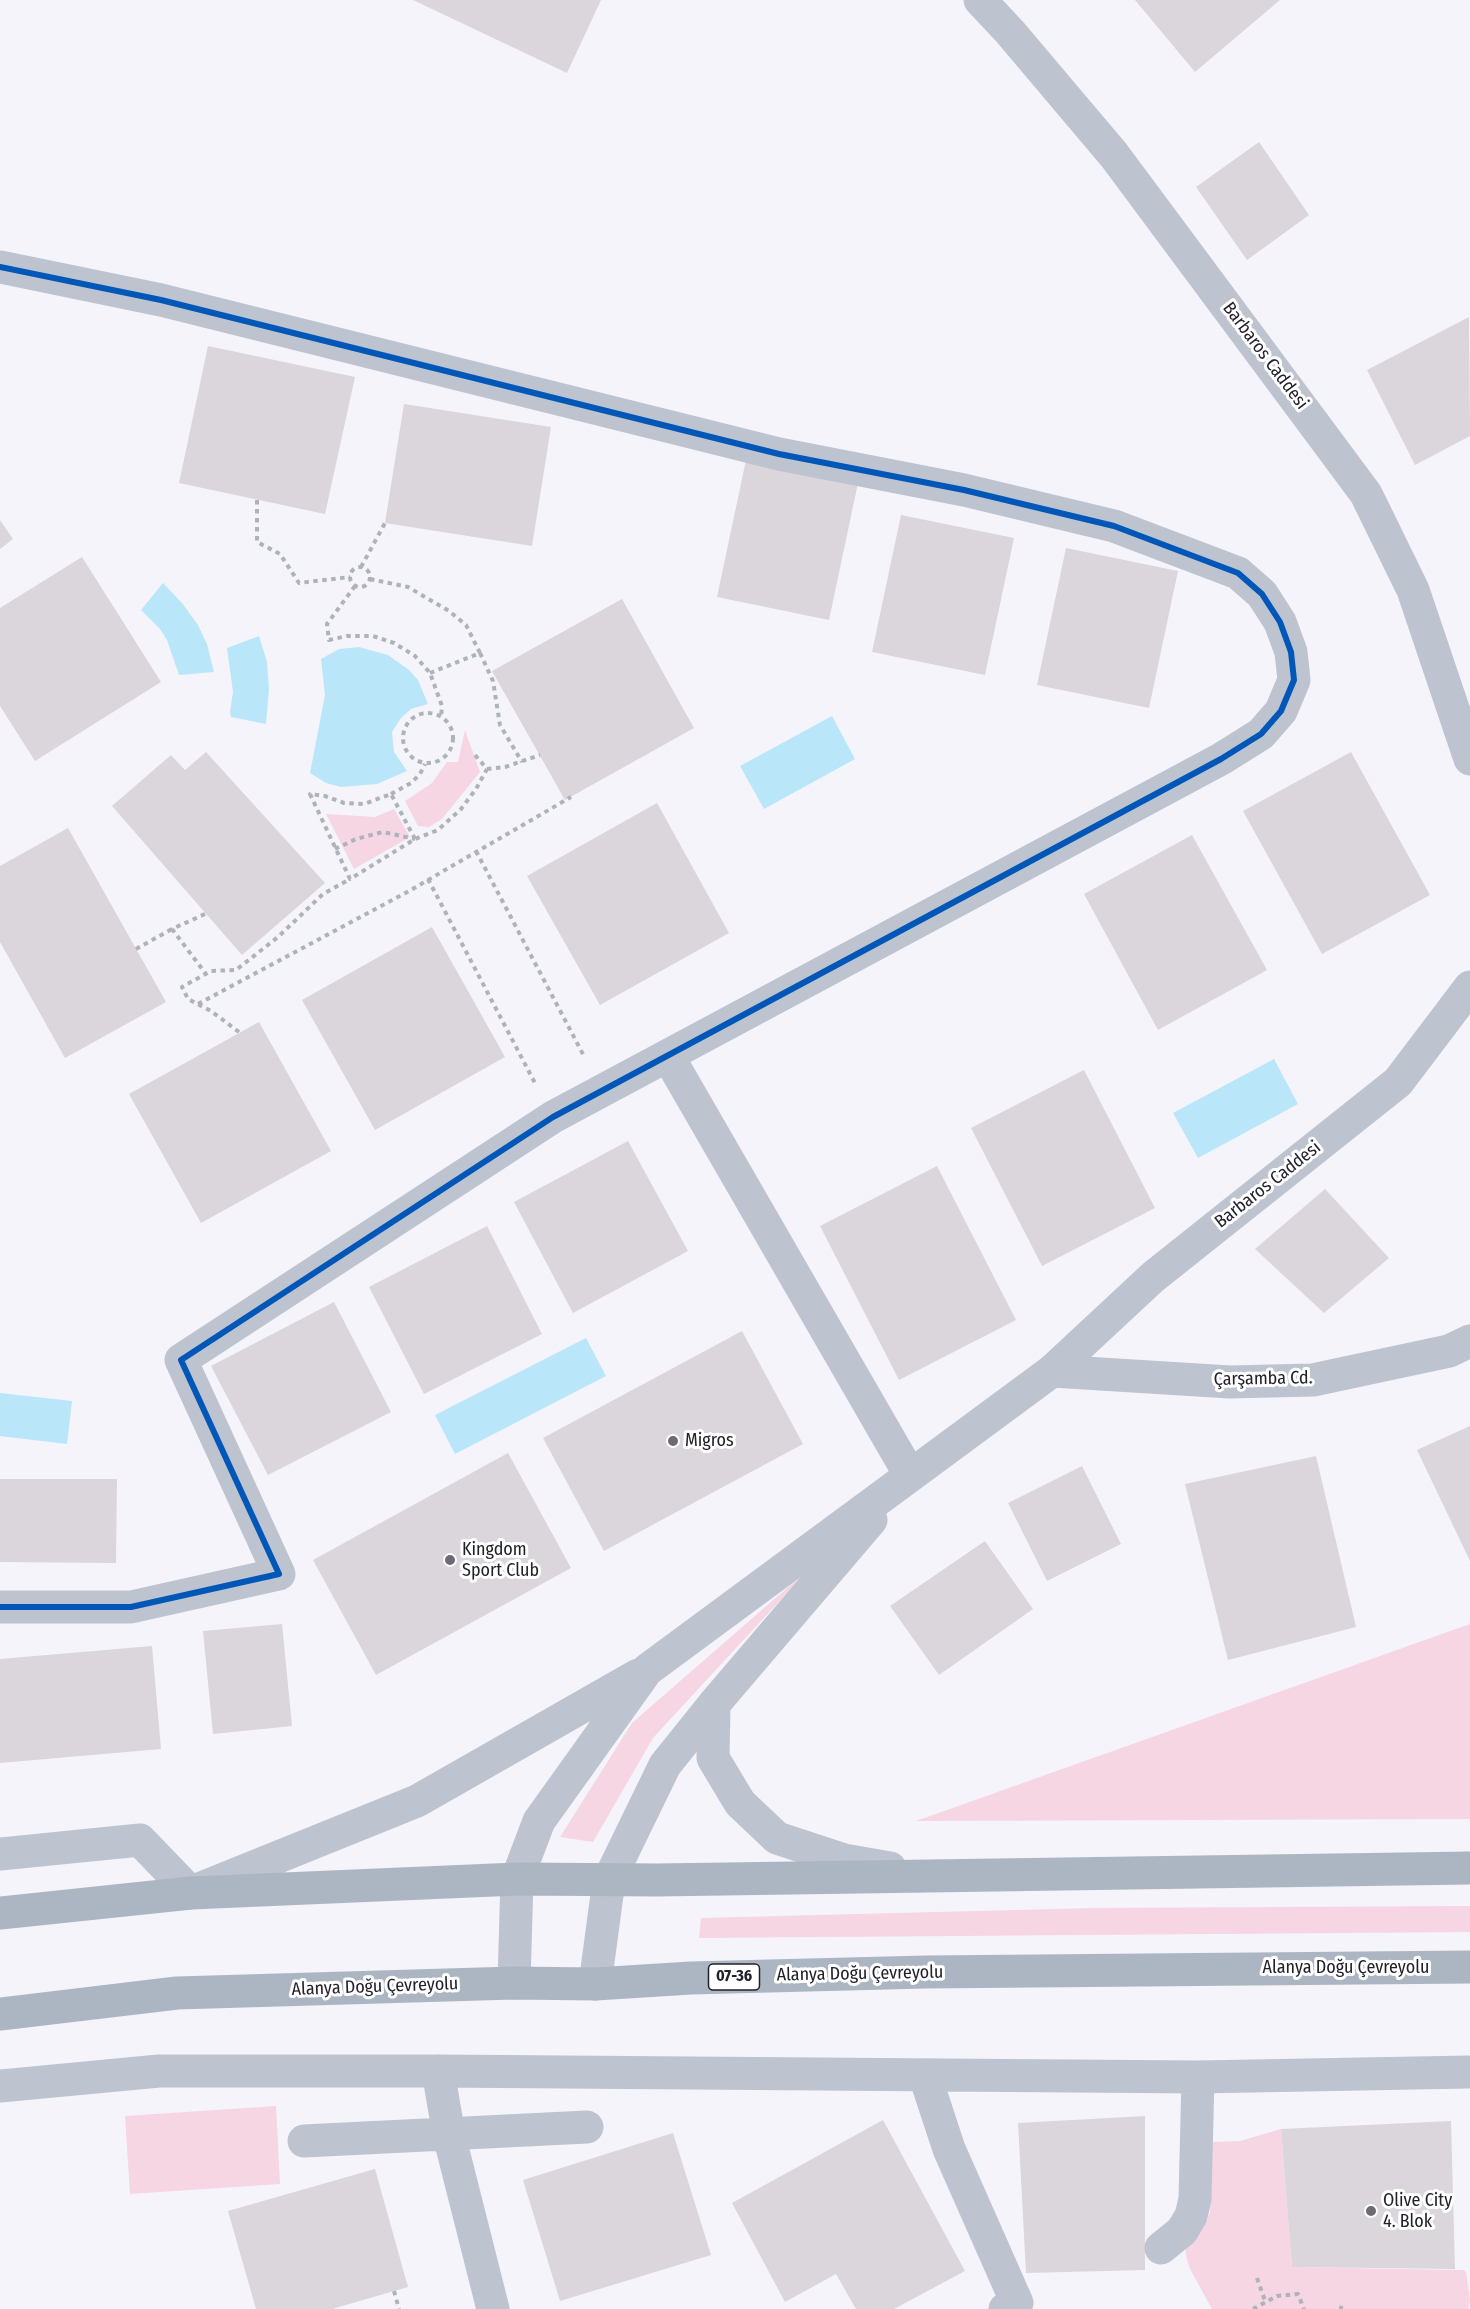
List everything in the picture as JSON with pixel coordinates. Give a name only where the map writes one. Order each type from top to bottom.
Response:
[{"type":"highway","points":[[0,1913],[191,1893],[517,1879],[609,1880],[1470,1868]]},
{"type":"highway","name":"Alanya Doğu Çevreyolu","points":[[0,2014],[177,1993],[514,1983],[595,1984],[691,1978],[926,1972],[1470,1967]]},
{"type":"street","name":"Barbaros Caddesi","points":[[980,0],[1114,155],[1366,494],[1413,590],[1470,759]]},
{"type":"street","points":[[0,267],[161,300],[779,454],[964,490],[1114,526],[1238,573],[1262,594],[1280,622],[1291,652],[1294,680],[1281,711],[1261,734],[1221,759],[553,1118],[181,1360],[279,1574],[131,1607],[0,1607]]},
{"type":"street","name":"Barbaros Caddesi","points":[[910,1474],[1052,1371],[1153,1277],[1398,1082],[1470,987]]},
{"type":"street","points":[[668,1056],[910,1474]]},
{"type":"street","name":"Çarşamba Cd.","points":[[1052,1371],[1230,1382],[1314,1380],[1449,1351],[1470,1341]]},
{"type":"street","points":[[0,1854],[140,1840],[191,1893],[417,1800],[647,1670],[910,1474]]},
{"type":"street","points":[[595,1984],[609,1880],[666,1765],[714,1704],[910,1474]]},
{"type":"street","points":[[514,1983],[517,1879],[539,1821],[647,1670]]},
{"type":"street","points":[[714,1704],[713,1758],[740,1803],[777,1838],[844,1860],[927,1875]]},
{"type":"street","points":[[0,2086],[159,2071],[1198,2077],[1470,2072]]},
{"type":"street","points":[[438,2071],[448,2135],[493,2309]]},
{"type":"street","points":[[925,2076],[950,2149],[1015,2307]]},
{"type":"street","points":[[1161,2248],[1182,2230],[1191,2216],[1195,2199],[1198,2077]]},
{"type":"street","points":[[304,2141],[587,2127]]},
{"type":"path","points":[[257,500],[257,542],[280,554],[298,583],[350,576]]},
{"type":"path","points":[[361,567],[385,523]]},
{"type":"path","points":[[361,567],[367,569],[370,579],[364,587],[355,586],[351,583],[350,576],[355,568],[361,567]]},
{"type":"path","points":[[370,579],[408,586],[466,624],[493,681],[500,725],[522,762]]},
{"type":"path","points":[[355,586],[327,624],[329,640],[348,636],[372,636],[394,643],[415,656],[430,673],[442,706],[441,717]]},
{"type":"path","points":[[430,673],[480,653]]},
{"type":"path","points":[[433,713],[441,717],[452,729],[452,746],[443,759],[436,763],[425,764],[411,758],[403,744],[405,728],[417,715],[433,713]]},
{"type":"path","points":[[475,755],[487,769]]},
{"type":"path","points":[[487,769],[505,767],[540,755]]},
{"type":"path","points":[[350,879],[309,795],[326,796],[344,804],[364,804],[391,794],[411,783],[420,774],[425,764]]},
{"type":"path","points":[[239,1032],[211,1011],[188,999],[182,987],[210,972],[236,970],[278,937],[323,894],[415,839],[438,830],[461,810],[487,769]]},
{"type":"path","points":[[391,794],[415,839]]},
{"type":"path","points":[[198,1004],[282,961],[571,797]]},
{"type":"path","points":[[335,849],[356,839],[383,832],[415,839]]},
{"type":"path","points":[[476,851],[603,1090]]},
{"type":"path","points":[[428,879],[553,1118]]},
{"type":"path","points":[[136,949],[205,914]]},
{"type":"path","points":[[172,929],[206,974]]},
{"type":"path","points":[[1257,2278],[1265,2301]]},
{"type":"path","points":[[394,2291],[399,2309]]},
{"type":"path","points":[[1252,2309],[1277,2296],[1298,2294],[1304,2309]]},
{"type":"shaded area","points":[[465,730],[480,772],[442,819],[429,827],[418,826],[405,801],[432,783],[447,762],[458,762]]},
{"type":"shaded area","points":[[394,809],[410,837],[354,869],[326,814],[375,817]]},
{"type":"shaded area","points":[[810,1568],[653,1738],[593,1842],[560,1837],[632,1723]]},
{"type":"shaded area","points":[[1470,1624],[1470,1819],[916,1821]]},
{"type":"shaded area","points":[[1470,1906],[1470,1932],[699,1938],[701,1918],[1094,1908]]},
{"type":"shaded area","points":[[276,2106],[280,2184],[130,2194],[125,2116]]},
{"type":"shaded area","points":[[1281,2129],[1292,2267],[1464,2270],[1470,2300],[1468,2309],[1212,2309],[1190,2269],[1185,2242],[1191,2232],[1207,2220],[1210,2212],[1212,2142],[1240,2141]]},
{"type":"water","points":[[163,583],[198,625],[207,644],[214,672],[179,675],[167,640],[160,629],[141,610]]},
{"type":"water","points":[[259,636],[267,662],[269,689],[266,724],[231,717],[230,712],[233,692],[227,648]]},
{"type":"water","points":[[359,647],[388,655],[409,670],[418,680],[428,704],[411,709],[401,718],[392,732],[394,752],[407,771],[377,784],[341,787],[326,783],[310,773],[325,695],[321,659],[339,649]]},
{"type":"water","points":[[832,716],[855,759],[764,809],[740,766]]},
{"type":"water","points":[[1274,1059],[1298,1104],[1198,1158],[1173,1113]]},
{"type":"water","points":[[586,1338],[606,1376],[455,1454],[435,1415]]},
{"type":"water","points":[[0,1393],[72,1401],[67,1444],[0,1436]]},
{"type":"building","points":[[413,0],[601,0],[567,73]]},
{"type":"building","points":[[1135,0],[1280,0],[1195,72]]},
{"type":"building","points":[[1259,142],[1309,215],[1247,260],[1196,187]]},
{"type":"building","points":[[1469,317],[1470,436],[1415,465],[1367,370]]},
{"type":"building","points":[[208,346],[355,377],[325,514],[179,483]]},
{"type":"building","points":[[404,404],[551,427],[532,546],[385,523]]},
{"type":"building","points":[[746,460],[858,483],[829,620],[717,597]]},
{"type":"building","points":[[901,515],[1014,538],[985,675],[872,652]]},
{"type":"building","points":[[0,520],[13,539],[0,549]]},
{"type":"building","points":[[1066,548],[1178,571],[1149,708],[1037,685]]},
{"type":"building","points":[[82,557],[161,682],[35,761],[0,706],[0,608]]},
{"type":"building","points":[[622,599],[694,728],[565,800],[492,671]]},
{"type":"building","points":[[206,752],[325,883],[242,955],[112,806],[171,755],[185,770]]},
{"type":"building","points":[[1351,752],[1430,895],[1322,954],[1243,811]]},
{"type":"building","points":[[657,803],[729,933],[600,1005],[527,876]]},
{"type":"building","points":[[68,828],[166,1002],[65,1058],[0,942],[0,866]]},
{"type":"building","points":[[1192,835],[1267,970],[1158,1030],[1084,894]]},
{"type":"building","points":[[432,927],[505,1057],[375,1130],[302,1000]]},
{"type":"building","points":[[259,1022],[331,1151],[201,1223],[129,1094]]},
{"type":"building","points":[[1084,1070],[1155,1208],[1042,1266],[971,1128]]},
{"type":"building","points":[[628,1141],[688,1251],[573,1313],[514,1202]]},
{"type":"building","points":[[937,1166],[1016,1320],[899,1380],[820,1226]]},
{"type":"building","points":[[1325,1189],[1389,1258],[1324,1313],[1255,1249]]},
{"type":"building","points":[[487,1226],[542,1334],[424,1394],[369,1287]]},
{"type":"building","points":[[334,1302],[391,1412],[268,1475],[211,1366]]},
{"type":"building","name":"Migros","points":[[742,1331],[803,1444],[604,1551],[543,1438]]},
{"type":"building","points":[[1470,1426],[1470,1561],[1417,1450]]},
{"type":"building","points":[[508,1453],[571,1568],[376,1675],[313,1560]]},
{"type":"building","points":[[1316,1456],[1356,1627],[1228,1660],[1185,1484]]},
{"type":"building","points":[[1082,1466],[1121,1544],[1047,1581],[1008,1503]]},
{"type":"building","points":[[0,1479],[117,1479],[116,1563],[0,1562]]},
{"type":"building","points":[[985,1541],[1033,1609],[939,1675],[890,1606]]},
{"type":"building","points":[[282,1624],[292,1726],[213,1734],[203,1631]]},
{"type":"building","points":[[152,1646],[161,1749],[0,1763],[0,1659]]},
{"type":"building","points":[[1145,2116],[1145,2270],[1026,2273],[1018,2123]]},
{"type":"building","points":[[883,2120],[965,2271],[894,2309],[856,2309],[836,2274],[785,2302],[732,2203]]},
{"type":"building","name":"Olive City 4. Blok","points":[[1451,2121],[1455,2269],[1292,2267],[1281,2129]]},
{"type":"building","points":[[673,2133],[711,2255],[560,2301],[523,2180]]},
{"type":"building","points":[[375,2169],[408,2287],[332,2309],[256,2309],[228,2211]]},
{"type":"cycle path","points":[[0,267],[161,300],[779,454],[964,490],[1114,526],[1238,573],[1262,594],[1280,622],[1291,652],[1294,680],[1281,711],[1261,734],[1221,759],[553,1117],[181,1360],[279,1574],[131,1607],[0,1607]]},
{"type":"place","name":"Migros","points":[[673,1441]]},
{"type":"place","name":"Kingdom Sport Club","points":[[450,1560]]},
{"type":"place","name":"Olive City 4. Blok","points":[[1371,2211]]}]
